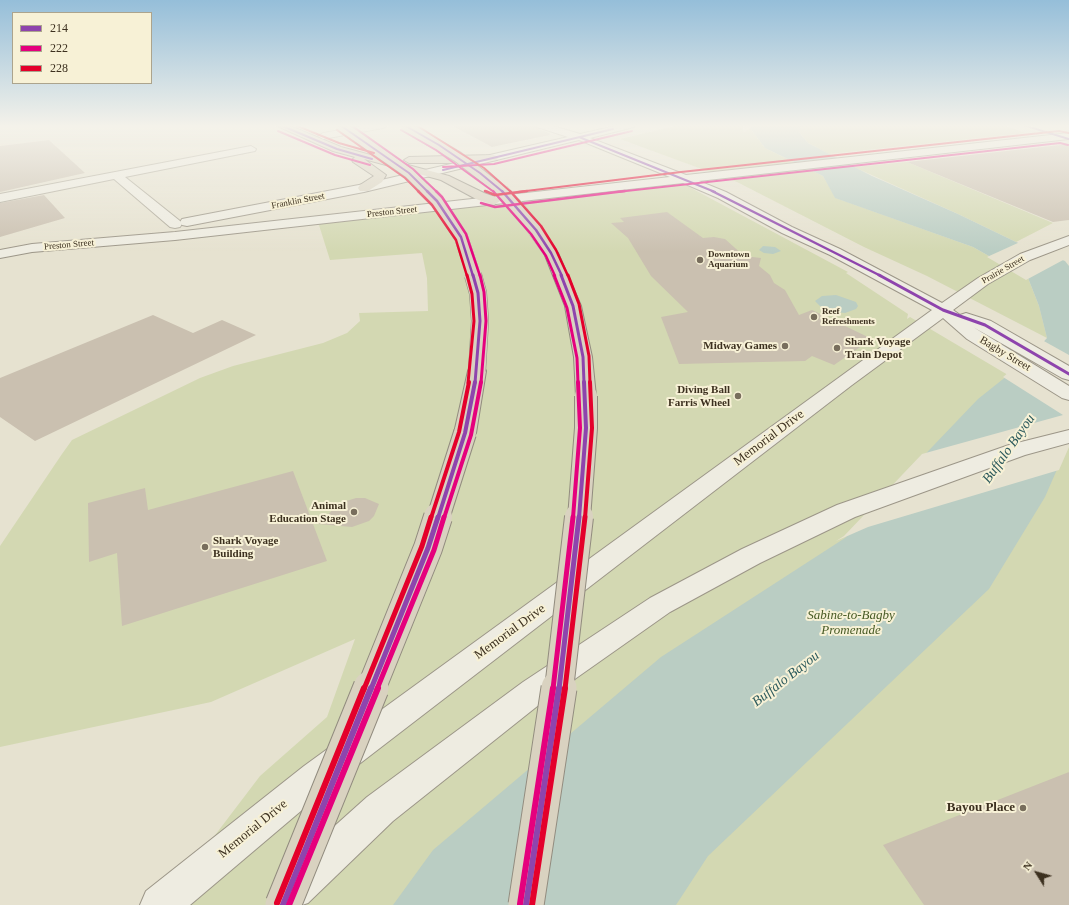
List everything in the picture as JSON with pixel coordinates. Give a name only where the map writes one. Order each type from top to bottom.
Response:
[{"type":"highway","points":[[364,188],[378,180],[380,175],[370,167]]},
{"type":"highway","points":[[283,905],[428,548],[465,433],[477,363],[480,320],[478,293],[470,262],[461,237],[437,201],[401,167]]},
{"type":"highway","points":[[401,167],[445,178],[480,196],[494,200]]},
{"type":"highway","points":[[472,167],[502,191],[532,225],[551,253],[573,306],[583,357],[586,396],[586,428],[580,509],[556,712],[526,905]]},
{"type":"street","points":[[0,198],[156,167]]},
{"type":"street","name":"Franklin Street","points":[[32,248],[175,224],[364,188],[454,167]]},
{"type":"street","name":"Bagby Street","points":[[655,167],[722,195],[862,266],[944,310],[986,325],[1069,374]]},
{"type":"street","name":"Preston Street","points":[[0,254],[32,248],[176,236],[779,167]]},
{"type":"street","points":[[116,175],[175,224]]},
{"type":"street","name":"Prairie Street","points":[[944,310],[983,281],[1013,263],[1069,240]]},
{"type":"street","name":"Bagby Street","points":[[944,310],[973,335],[1069,394]]},
{"type":"street","name":"Memorial Drive","points":[[160,905],[316,777],[664,518],[845,381],[944,310]]},
{"type":"street","points":[[277,905],[380,810],[534,692],[660,606],[750,556],[846,511],[1017,450],[1069,436]]},
{"type":"green space","points":[[697,167],[805,167],[823,176],[836,198],[973,247],[1028,278],[1039,306],[1047,338],[927,276],[864,247],[737,182]]},
{"type":"green space","points":[[855,167],[920,167],[1053,223],[1016,242]]},
{"type":"green space","name":"Sabine-to-Bagby Promenade","points":[[678,181],[848,272],[846,273],[908,314],[907,319],[910,317],[1008,375],[1069,415],[1069,772],[924,905],[162,905],[260,776],[327,717],[355,639],[211,702],[0,747],[0,546],[62,454],[72,440],[200,378],[233,366],[323,343],[347,333],[360,321],[359,313],[428,311],[427,278],[422,253],[330,260],[318,222]]},
{"type":"water","name":"Buffalo Bayou","points":[[805,167],[855,167],[1016,242],[1065,261],[1069,266],[1069,442],[1045,497],[989,589],[708,856],[676,905],[393,905],[433,850],[661,657],[845,538],[978,399],[1027,360],[1047,338],[1039,306],[1028,278],[973,247],[835,198],[823,176]]},
{"type":"water","points":[[763,246],[775,247],[781,251],[773,254],[764,253],[759,250]]},
{"type":"water","points":[[836,295],[856,302],[858,306],[856,309],[845,313],[822,308],[815,301],[822,296]]},
{"type":"pier","points":[[1020,242],[1065,259],[1026,280],[987,257]]},
{"type":"pier","points":[[1042,340],[1069,355],[1069,447],[1059,470],[868,527],[836,541],[844,536],[922,454],[1063,415],[1003,377],[1026,358]]},
{"type":"building","points":[[0,167],[79,167],[85,173],[0,192]]},
{"type":"building","points":[[920,167],[1069,167],[1069,220],[1053,222]]},
{"type":"building","points":[[44,195],[65,218],[0,237],[0,203]]},
{"type":"building","points":[[667,212],[703,238],[714,237],[725,239],[744,256],[761,258],[759,266],[770,275],[774,283],[785,290],[799,315],[812,310],[872,339],[834,365],[812,356],[805,361],[679,364],[661,317],[688,312],[651,276],[628,238],[611,223],[624,222],[620,218]]},
{"type":"building","points":[[153,315],[193,333],[222,320],[256,335],[35,441],[0,417],[0,378]]},
{"type":"building","name":"Shark Voyage Building","points":[[293,471],[327,561],[122,626],[117,553],[89,562],[88,503],[145,488],[148,510]]},
{"type":"building","name":"Animal Education Stage","points":[[356,498],[365,498],[379,504],[374,516],[369,521],[352,527],[318,524],[340,503]]},
{"type":"building","name":"Bayou Place","points":[[1069,772],[1069,905],[924,905],[883,845]]},
{"type":"transit line","name":"228","points":[[277,903],[422,546],[459,432],[471,370],[474,321],[472,294],[456,240],[432,205],[405,178],[390,167]]},
{"type":"transit line","name":"214","points":[[283,905],[428,548],[465,433],[477,371],[480,321],[478,293],[461,237],[437,201],[409,173],[401,167]]},
{"type":"transit line","name":"222","points":[[289,905],[434,550],[471,435],[483,371],[486,321],[484,292],[476,261],[466,234],[442,197],[411,167]]},
{"type":"transit line","name":"214","points":[[443,170],[454,167]]},
{"type":"transit line","name":"222","points":[[461,167],[498,195],[531,234],[546,256],[567,308],[577,358],[580,428],[574,508],[550,711],[520,904]]},
{"type":"transit line","name":"214","points":[[472,167],[502,191],[536,230],[551,253],[573,306],[583,357],[586,428],[580,509],[556,712],[526,905]]},
{"type":"transit line","name":"228","points":[[483,167],[506,187],[541,226],[556,250],[571,282],[579,304],[589,356],[592,428],[586,510],[562,713],[532,905]]},
{"type":"transit line","name":"214","points":[[654,167],[722,195],[787,230],[835,252],[943,310],[985,325],[1069,374]]},
{"type":"transit line","name":"228","points":[[485,191],[495,195],[725,167]]},
{"type":"transit line","name":"222","points":[[481,203],[495,207],[837,167]]},
{"type":"place","name":"Downtown Aquarium","points":[[700,260]]},
{"type":"place","name":"Reef Refreshments","points":[[814,317]]},
{"type":"place","name":"Midway Games","points":[[785,346]]},
{"type":"place","name":"Shark Voyage Train Depot","points":[[837,348]]},
{"type":"place","name":"Diving Ball Farris Wheel","points":[[738,396]]},
{"type":"place","name":"Animal Education Stage","points":[[354,512]]},
{"type":"place","name":"Shark Voyage Building","points":[[205,547]]},
{"type":"place","name":"Bayou Place","points":[[1023,808]]}]
